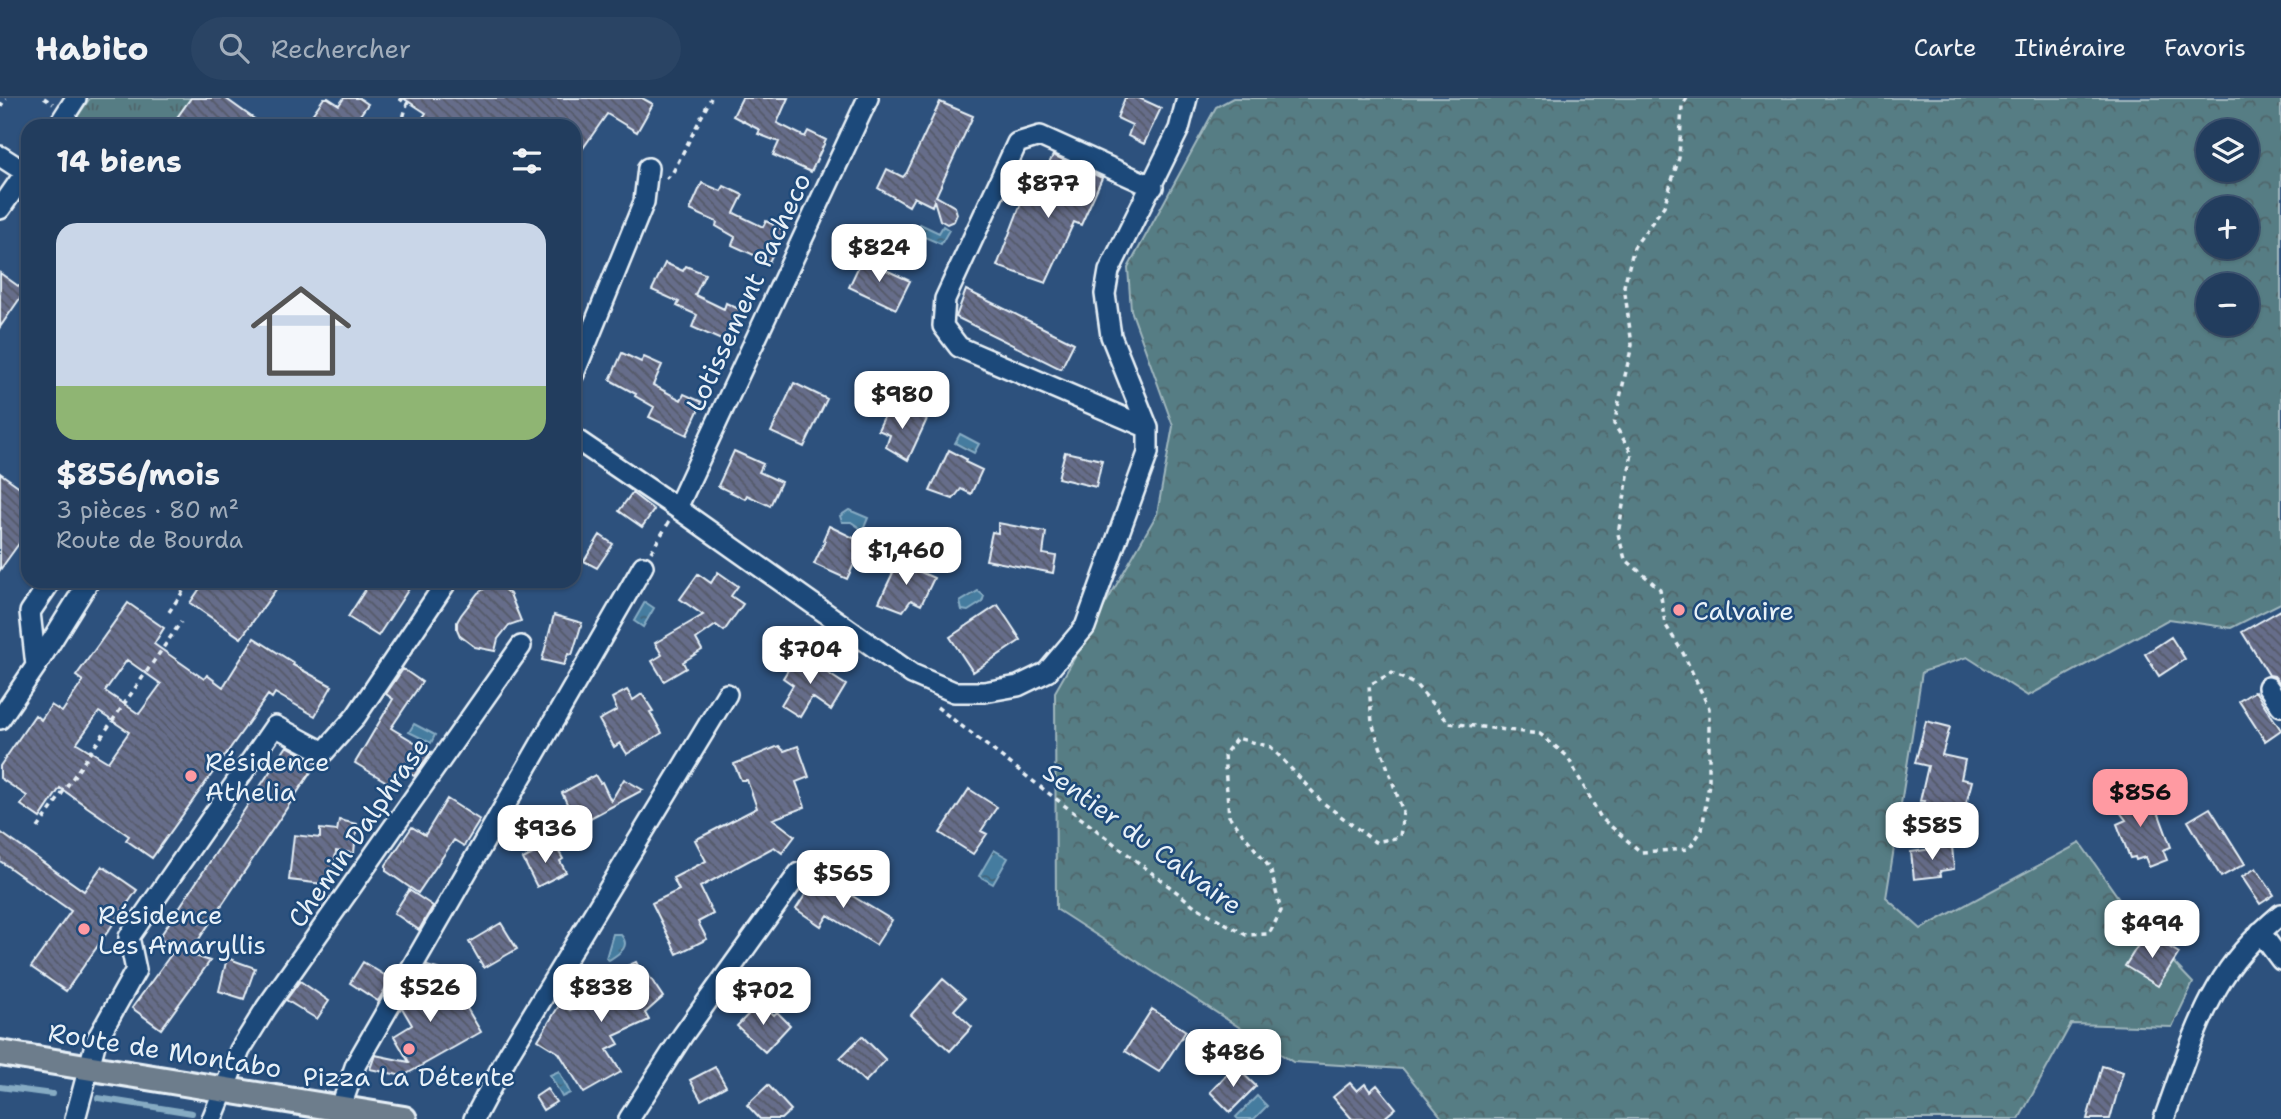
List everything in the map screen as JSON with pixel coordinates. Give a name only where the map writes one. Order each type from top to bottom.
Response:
[{"type":"main road","name":"Route de Montabo","points":[[0,1053],[404,1119]]},
{"type":"street","points":[[62,119],[76,98]]},
{"type":"street","name":"Lotissement Pacheco","points":[[677,508],[868,98]]},
{"type":"street","points":[[581,443],[912,674],[954,692],[1018,687],[1047,672],[1085,627],[1148,453],[1148,428],[1111,336],[1105,294],[1110,271],[1180,129],[1188,98]]},
{"type":"street","points":[[1148,428],[959,347],[943,326],[945,299],[1017,143],[1040,136],[1153,187]]},
{"type":"street","points":[[0,156],[21,168]]},
{"type":"street","points":[[581,357],[644,202],[648,168]]},
{"type":"street","points":[[0,209],[21,179]]},
{"type":"street","points":[[340,1109],[356,1064],[643,566]]},
{"type":"street","points":[[36,666],[30,612],[46,588]]},
{"type":"street","points":[[0,719],[85,588]]},
{"type":"street","points":[[75,1119],[96,1041],[136,970],[128,937],[275,726],[324,752],[356,716],[442,588]]},
{"type":"street","name":"Chemin Dalphrase","points":[[212,1119],[240,1050],[266,1009],[521,646]]},
{"type":"street","points":[[2268,687],[2281,706]]},
{"type":"street","points":[[474,1119],[508,1055],[727,694]]},
{"type":"street","points":[[629,1119],[683,1035],[799,873]]},
{"type":"street","points":[[2164,1119],[2191,1046],[2217,988],[2239,955],[2281,914]]},
{"type":"street","points":[[2260,932],[2281,960]]},
{"type":"path","points":[[0,107],[6,98]]},
{"type":"path","points":[[399,98],[407,104]]},
{"type":"path","points":[[403,119],[411,98]]},
{"type":"path","points":[[644,202],[673,172],[711,98]]},
{"type":"path","name":"Sentier du Calvaire","points":[[934,705],[1196,907],[1246,935],[1269,934],[1281,911],[1270,868],[1229,816],[1224,755],[1237,738],[1271,747],[1322,802],[1375,842],[1400,837],[1403,812],[1372,723],[1369,685],[1392,673],[1416,685],[1449,723],[1540,734],[1567,756],[1601,818],[1641,852],[1689,849],[1702,830],[1709,783],[1709,708],[1683,653],[1665,624],[1660,589],[1625,559],[1618,534],[1632,453],[1614,424],[1632,345],[1624,286],[1634,247],[1664,206],[1679,159],[1682,106],[1687,98]]},
{"type":"path","points":[[643,566],[677,508]]},
{"type":"path","points":[[169,612],[185,588]]},
{"type":"path","points":[[38,828],[181,622]]},
{"type":"green space","points":[[90,98],[191,98],[176,119],[76,119]]},
{"type":"green space","points":[[1233,98],[2281,98],[2281,603],[2231,628],[2169,619],[2028,696],[1967,657],[1922,672],[1886,898],[1921,929],[2080,843],[2137,924],[2193,983],[2172,1027],[2071,1024],[2019,1119],[1443,1119],[1403,1069],[1293,1062],[1056,909],[1055,692],[1157,514],[1173,426],[1131,310],[1128,268],[1216,107]]},
{"type":"water","points":[[920,224],[939,233],[943,226],[949,230],[941,244],[915,233]]},
{"type":"water","points":[[960,434],[979,444],[974,453],[955,443]]},
{"type":"water","points":[[849,510],[868,518],[863,530],[851,522],[842,522],[840,516]]},
{"type":"water","points":[[978,591],[984,596],[982,602],[968,611],[962,610],[960,602]]},
{"type":"water","points":[[645,602],[654,608],[643,627],[634,621]]},
{"type":"water","points":[[414,724],[435,735],[431,743],[409,732]]},
{"type":"water","points":[[994,850],[1008,858],[993,884],[979,876]]},
{"type":"water","points":[[613,934],[620,934],[625,946],[609,960],[606,958]]},
{"type":"water","points":[[559,1071],[570,1093],[562,1097],[550,1075]]},
{"type":"water","points":[[1257,1096],[1267,1106],[1254,1119],[1238,1119],[1236,1117]]},
{"type":"building","points":[[191,98],[225,98],[254,119],[176,119]]},
{"type":"building","points":[[324,98],[339,105],[344,98],[359,98],[368,104],[357,119],[309,119]]},
{"type":"building","points":[[403,98],[642,98],[653,104],[637,132],[607,114],[581,151],[581,119],[422,119],[426,113]]},
{"type":"building","points":[[742,98],[788,98],[777,123],[805,137],[808,131],[826,140],[811,172],[773,155],[779,142],[758,134],[760,130],[733,116]]},
{"type":"building","points":[[1125,98],[1139,98],[1161,108],[1144,144],[1128,136],[1132,125],[1117,118]]},
{"type":"building","points":[[940,102],[973,116],[936,196],[955,207],[957,214],[954,221],[947,224],[940,220],[934,200],[932,206],[914,197],[909,206],[878,188],[887,169],[903,177],[907,172]]},
{"type":"building","points":[[1053,155],[1102,178],[1081,225],[1074,222],[1046,283],[997,266],[1023,198],[1033,199]]},
{"type":"building","points":[[702,183],[721,191],[724,186],[743,195],[734,213],[763,227],[766,221],[784,230],[769,262],[732,245],[735,237],[716,226],[717,222],[690,210]]},
{"type":"building","points":[[862,259],[910,281],[896,309],[849,287]]},
{"type":"building","points":[[665,263],[683,271],[686,266],[705,274],[695,295],[724,309],[726,303],[745,312],[730,344],[692,327],[697,315],[677,306],[679,302],[652,290]]},
{"type":"building","points":[[0,273],[21,288],[21,297],[0,327]]},
{"type":"building","points":[[966,290],[1074,343],[1061,369],[956,317]]},
{"type":"building","points":[[622,353],[641,362],[644,357],[662,365],[653,385],[681,400],[684,394],[702,402],[687,435],[649,417],[654,407],[610,380]]},
{"type":"building","points":[[794,383],[827,399],[804,447],[771,432]]},
{"type":"building","points":[[889,406],[927,419],[908,460],[886,447],[890,435],[878,430]]},
{"type":"building","points":[[949,450],[982,470],[971,494],[961,489],[953,499],[930,491]]},
{"type":"building","points":[[734,451],[763,464],[759,472],[781,482],[770,506],[747,495],[745,499],[718,486]]},
{"type":"building","points":[[1065,452],[1102,460],[1096,487],[1058,478]]},
{"type":"building","points":[[0,473],[21,488],[21,541],[0,570]]},
{"type":"building","points":[[632,493],[654,510],[642,527],[619,511]]},
{"type":"building","points":[[998,523],[1046,532],[1043,554],[1056,556],[1053,573],[986,560],[992,532],[998,533]]},
{"type":"building","points":[[829,526],[864,543],[847,579],[814,564]]},
{"type":"building","points":[[600,535],[613,544],[597,568],[584,561]]},
{"type":"building","points":[[898,562],[934,578],[921,605],[911,600],[903,611],[879,602]]},
{"type":"building","points":[[718,572],[738,586],[731,596],[743,604],[724,631],[716,625],[696,639],[702,650],[683,662],[686,668],[664,681],[652,661],[662,655],[655,643],[703,615],[680,599],[698,574],[711,583]]},
{"type":"building","points":[[200,588],[277,588],[241,638],[190,603]]},
{"type":"building","points":[[367,588],[409,588],[378,636],[348,617]]},
{"type":"building","points":[[486,588],[501,588],[510,594],[521,621],[509,625],[498,639],[495,651],[475,647],[460,636],[457,629],[461,615],[478,593]]},
{"type":"building","points":[[128,603],[164,628],[154,644],[204,679],[207,675],[223,687],[254,638],[294,663],[293,665],[332,686],[315,716],[275,693],[272,698],[268,695],[152,858],[126,840],[129,836],[60,788],[40,818],[21,805],[27,796],[0,778],[0,766],[35,715],[41,720],[51,705],[62,712],[83,681],[76,676]],"holes":[[[127,660],[161,684],[139,714],[105,691]],[[99,712],[129,732],[108,762],[77,743]]]},
{"type":"building","points":[[998,605],[1021,640],[973,672],[950,637]]},
{"type":"building","points":[[2281,610],[2281,684],[2274,676],[2269,675],[2242,632]]},
{"type":"building","points":[[554,615],[582,623],[572,655],[568,654],[564,665],[542,660]]},
{"type":"building","points":[[2171,637],[2185,659],[2159,676],[2145,654]]},
{"type":"building","points":[[798,654],[846,685],[831,710],[812,697],[800,717],[781,705],[793,685],[783,678]]},
{"type":"building","points":[[403,669],[422,682],[391,728],[431,752],[414,776],[402,769],[392,785],[355,763],[393,699],[386,694]]},
{"type":"building","points":[[627,690],[633,700],[642,694],[662,733],[627,754],[620,743],[614,747],[599,720],[617,710],[612,698]]},
{"type":"building","points":[[2255,691],[2281,730],[2265,741],[2239,701]]},
{"type":"building","points":[[1926,721],[1950,727],[1942,755],[1965,760],[1961,779],[1972,781],[1964,812],[1948,808],[1947,812],[1923,808],[1925,801],[1920,801],[1928,766],[1915,763]]},
{"type":"building","points":[[287,746],[317,763],[189,954],[210,961],[161,1029],[132,1008],[175,949],[159,938]]},
{"type":"building","points":[[779,746],[784,751],[798,746],[809,777],[796,782],[805,807],[773,819],[795,836],[782,853],[774,847],[700,887],[713,914],[698,922],[707,939],[677,954],[652,903],[679,890],[673,878],[706,861],[695,840],[757,808],[747,780],[741,780],[734,764]]},
{"type":"building","points":[[595,775],[600,783],[602,782],[611,801],[624,779],[643,790],[577,825],[562,793]]},
{"type":"building","points":[[2122,784],[2144,814],[2157,809],[2171,847],[2163,850],[2167,860],[2149,867],[2145,857],[2136,860],[2135,857],[2130,858],[2117,824],[2126,820],[2107,795]]},
{"type":"building","points":[[969,789],[997,807],[981,831],[987,834],[973,854],[940,833]]},
{"type":"building","points":[[447,799],[480,820],[464,846],[454,840],[418,893],[386,871],[386,865],[412,827],[425,835]]},
{"type":"building","points":[[2210,808],[2245,864],[2221,877],[2188,821]]},
{"type":"building","points":[[339,820],[357,824],[354,853],[336,851],[332,885],[289,880],[294,835],[320,838],[320,829],[337,831]]},
{"type":"building","name":"Résidence Les Amaryllis","points":[[0,832],[84,891],[102,866],[137,890],[66,991],[31,967],[71,911],[0,861]]},
{"type":"building","points":[[554,843],[563,859],[560,861],[566,872],[537,887],[523,859]]},
{"type":"building","points":[[1952,846],[1954,869],[1940,871],[1941,876],[1914,879],[1911,852]]},
{"type":"building","points":[[2256,868],[2274,895],[2260,904],[2242,877]]},
{"type":"building","points":[[818,875],[892,920],[876,945],[828,915],[821,926],[796,909]]},
{"type":"building","points":[[409,890],[433,906],[419,930],[394,913]]},
{"type":"building","points":[[501,923],[517,949],[484,968],[469,942]]},
{"type":"building","points":[[2150,935],[2179,953],[2158,986],[2125,966],[2142,939],[2146,941]]},
{"type":"building","points":[[227,958],[255,968],[244,999],[219,991]]},
{"type":"building","points":[[363,962],[391,979],[378,1001],[350,983]]},
{"type":"building","points":[[636,962],[641,972],[645,970],[663,997],[645,1013],[649,1020],[614,1036],[619,1044],[607,1050],[621,1072],[584,1093],[559,1053],[538,1040],[560,1004],[570,1010],[600,996],[592,981]]},
{"type":"building","points":[[427,966],[445,971],[481,1032],[403,1076],[370,1069],[375,1055],[409,1062],[394,1036],[412,1025],[402,1008]]},
{"type":"building","points":[[943,979],[965,998],[954,1010],[972,1027],[950,1051],[911,1015]]},
{"type":"building","points":[[300,981],[329,1001],[317,1019],[286,1000]]},
{"type":"building","points":[[760,1002],[774,1015],[777,1012],[790,1025],[765,1052],[737,1026]]},
{"type":"building","points":[[1152,1009],[1186,1031],[1159,1072],[1125,1051]]},
{"type":"building","points":[[862,1036],[886,1060],[865,1082],[840,1058]]},
{"type":"building","points":[[1235,1066],[1256,1086],[1230,1112],[1210,1092]]},
{"type":"building","points":[[2102,1066],[2123,1072],[2110,1119],[2087,1119]]},
{"type":"building","points":[[715,1067],[726,1086],[701,1100],[690,1080]]},
{"type":"building","points":[[1350,1083],[1357,1091],[1365,1084],[1370,1091],[1377,1085],[1396,1108],[1383,1119],[1352,1119],[1333,1097]]},
{"type":"building","points":[[768,1085],[791,1110],[781,1119],[760,1119],[747,1105]]},
{"type":"building","points":[[547,1089],[556,1102],[543,1110],[535,1097]]},
{"type":"waterway","points":[[0,1087],[52,1094]]},
{"type":"waterway","points":[[98,1098],[192,1113]]},
{"type":"place","name":"Calvaire","points":[[1679,610]]},
{"type":"place","name":"Résidence Athelia","points":[[191,776]]},
{"type":"place","name":"Résidence Les Amaryllis","points":[[84,929]]},
{"type":"place","name":"Pizza La Détente","points":[[409,1049]]}]
